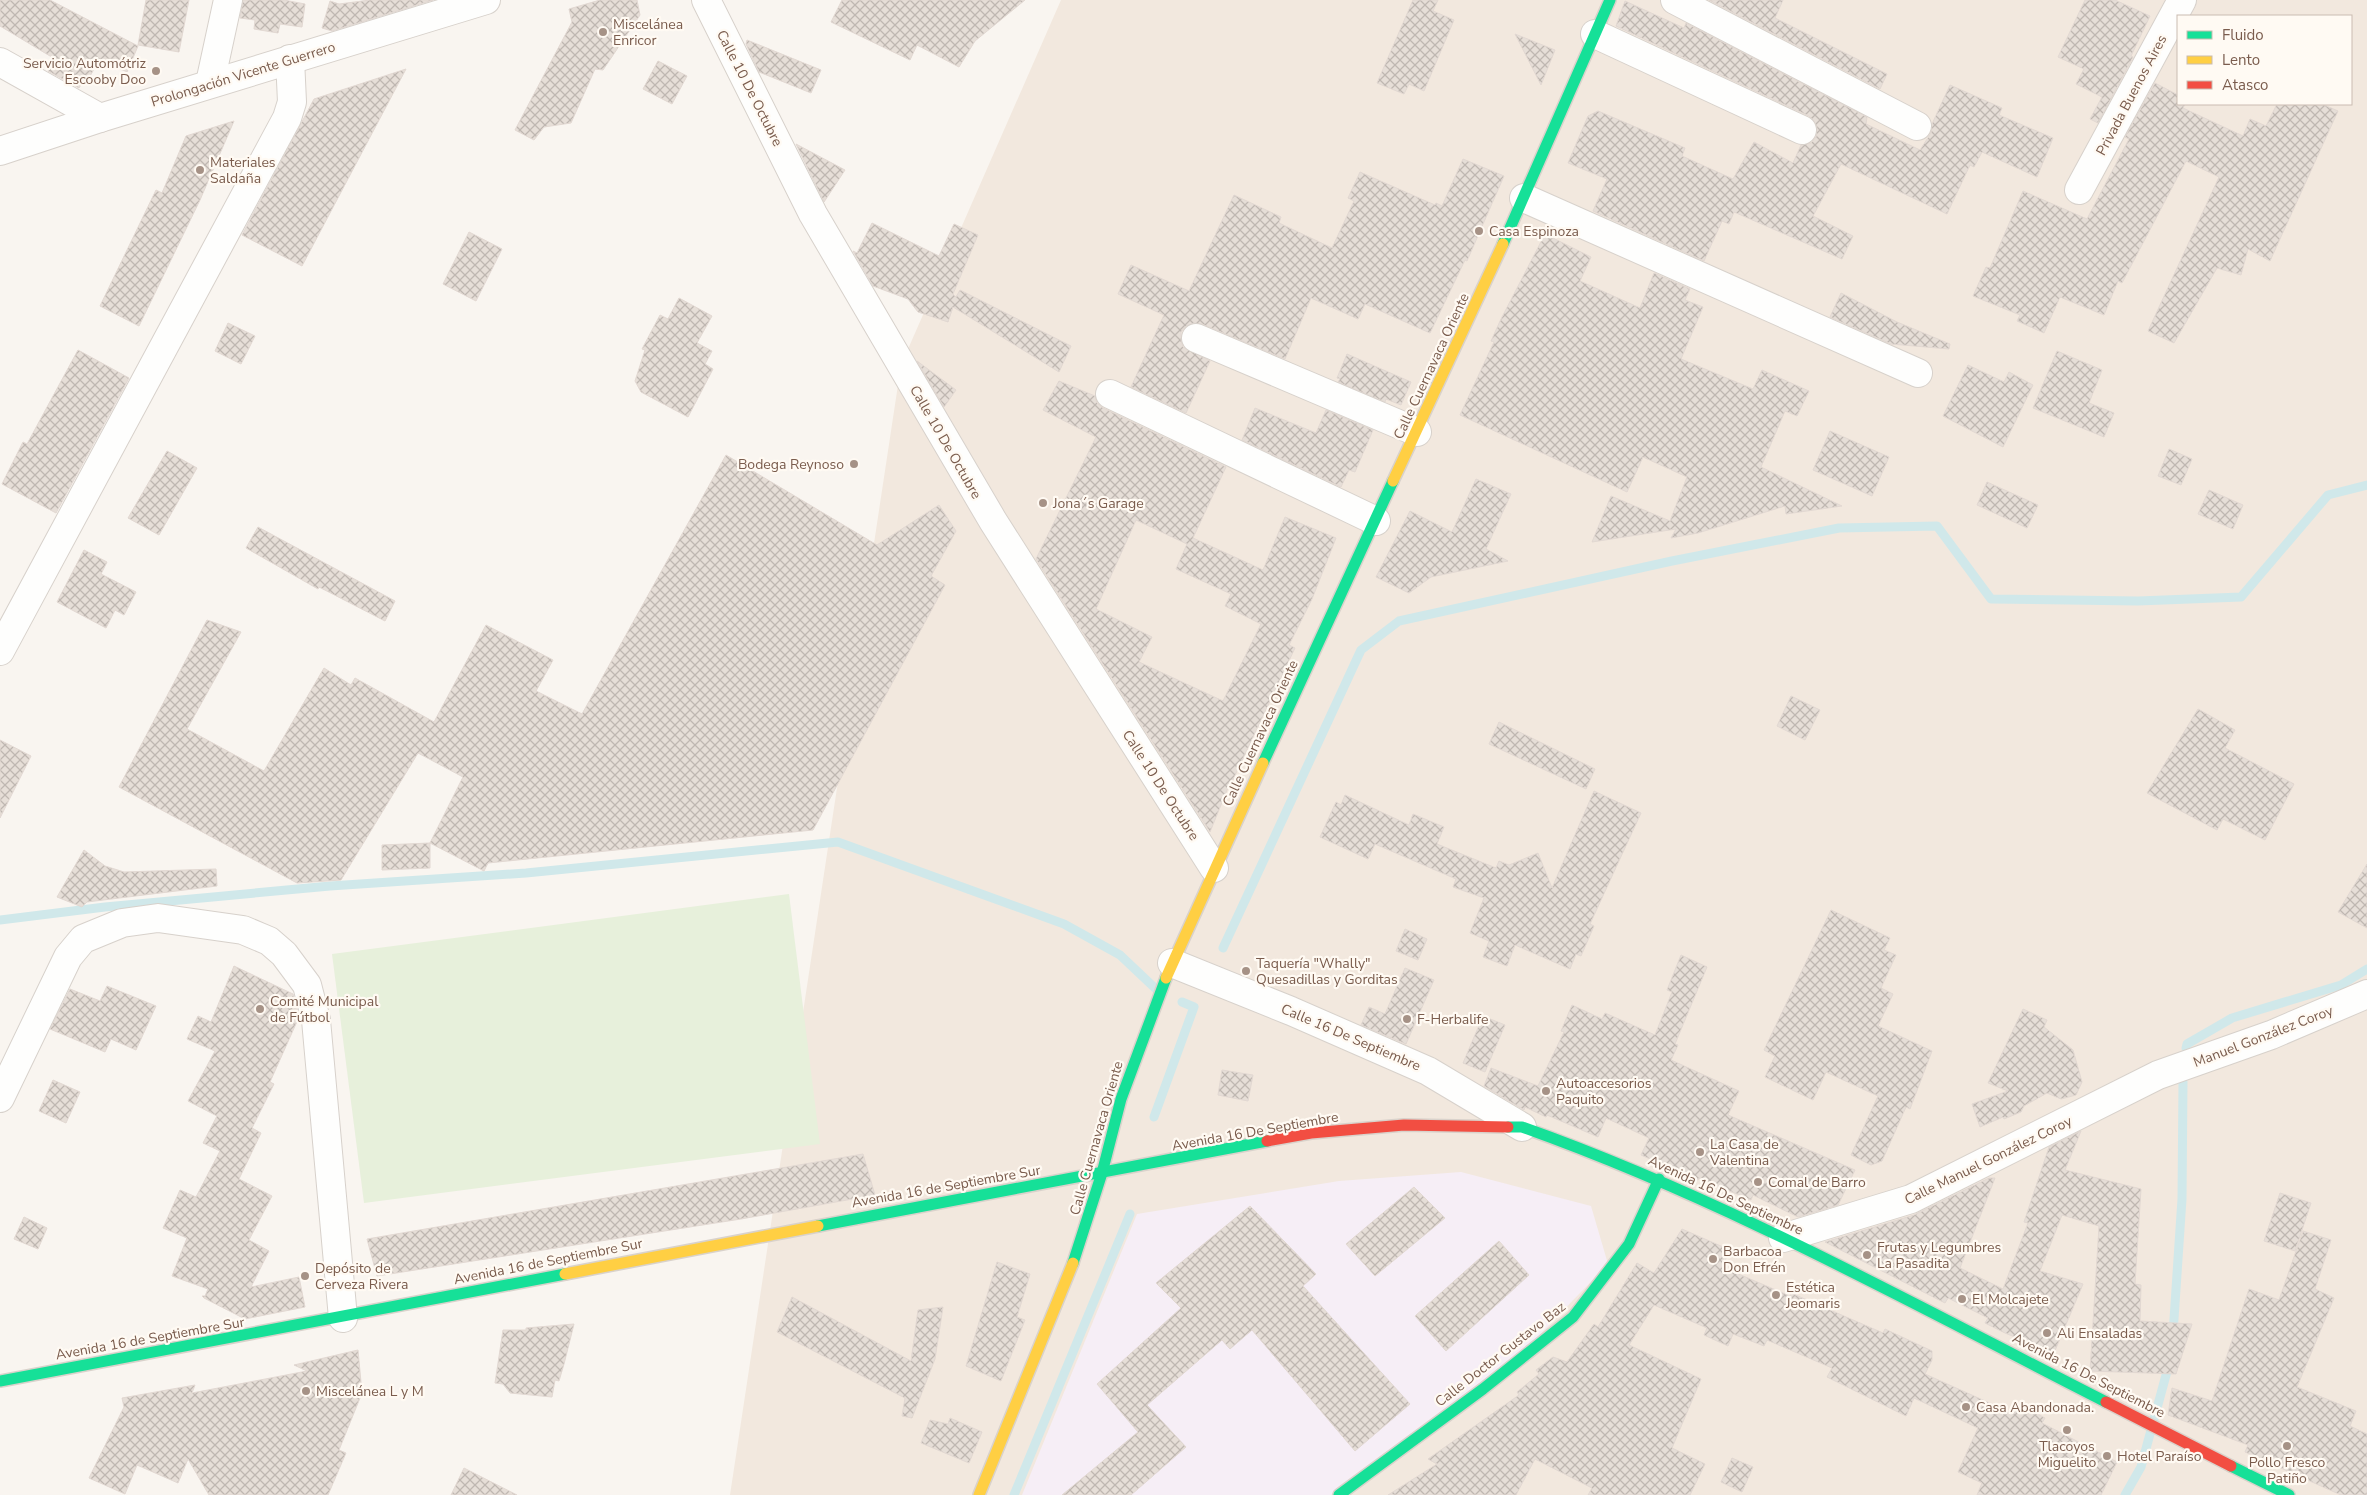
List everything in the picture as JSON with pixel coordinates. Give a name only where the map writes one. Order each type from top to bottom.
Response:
[{"type":"main road","name":"Calle Cuernavaca Oriente","points":[[979,1495],[1078,1252],[1102,1173],[1121,1099],[1172,964],[1214,868],[1524,198],[1610,0]]},
{"type":"main road","name":"Avenida 16 De Septiembre","points":[[1102,1173],[1311,1133],[1404,1125],[1522,1127],[1659,1179],[1783,1238],[2181,1438],[2290,1495]]},
{"type":"main road","name":"Avenida 16 de Septiembre Sur","points":[[0,1381],[343,1318],[530,1279],[1102,1173]]},
{"type":"main road","name":"Calle Doctor Gustavo Baz","points":[[1339,1495],[1483,1389],[1573,1317],[1629,1244],[1659,1179]]},
{"type":"street","points":[[210,83],[228,0]]},
{"type":"street","name":"Prolongación Vicente Guerrero","points":[[0,151],[210,83],[486,0]]},
{"type":"street","name":"Calle 10 De Octubre","points":[[706,0],[823,231],[993,522],[1214,868]]},
{"type":"street","points":[[1675,0],[1917,126]]},
{"type":"street","name":"Privada Buenos Aires","points":[[2079,190],[2182,0]]},
{"type":"street","points":[[1595,34],[1802,130]]},
{"type":"street","points":[[0,651],[287,118],[292,102],[290,59]]},
{"type":"street","points":[[0,62],[100,118]]},
{"type":"street","points":[[1524,198],[1918,373]]},
{"type":"street","points":[[1196,338],[1417,432]]},
{"type":"street","points":[[1110,394],[1376,521]]},
{"type":"street","points":[[0,1098],[68,958],[83,939],[122,924],[158,918],[243,930],[269,941],[284,954],[307,985],[316,1020],[343,1318]]},
{"type":"street","name":"Calle 16 De Septiembre","points":[[1172,964],[1291,1011],[1428,1071],[1522,1127]]},
{"type":"street","name":"Manuel González Coroy","points":[[2158,1076],[2271,1035],[2367,994]]},
{"type":"street","name":"Calle Manuel González Coroy","points":[[1783,1238],[1911,1199],[2158,1076]]},
{"type":"shaded area","points":[[1061,0],[2367,0],[2367,1495],[730,1495],[901,365]]},
{"type":"shaded area","points":[[1461,1172],[1591,1206],[1608,1264],[1523,1352],[1331,1495],[1022,1495],[1137,1214],[1339,1181]]},
{"type":"green space","points":[[789,894],[820,1144],[364,1203],[332,954]]},
{"type":"building","points":[[0,0],[50,0],[138,46],[127,72],[99,60],[89,78],[86,76],[79,88],[48,71],[55,59],[0,26]]},
{"type":"building","points":[[146,0],[189,0],[179,52],[138,45]]},
{"type":"building","points":[[243,0],[284,0],[305,4],[302,27],[280,24],[278,33],[254,29],[255,20],[240,18]]},
{"type":"building","points":[[370,0],[433,0],[332,31],[322,28],[330,1],[339,4]]},
{"type":"building","points":[[600,0],[637,0],[640,15],[603,70],[595,69],[571,123],[544,127],[534,140],[515,130],[572,22],[569,9]]},
{"type":"building","points":[[842,0],[1025,0],[975,41],[959,67],[917,45],[910,60],[831,22]]},
{"type":"building","points":[[1413,0],[1438,0],[1433,11],[1454,20],[1424,91],[1409,84],[1404,94],[1377,83]]},
{"type":"building","points":[[1709,0],[1783,0],[1775,18],[1887,74],[1880,89]]},
{"type":"building","points":[[2085,0],[2115,0],[2150,16],[2131,56],[2133,57],[2098,123],[2090,119],[2102,97],[2076,84],[2084,69],[2058,57]]},
{"type":"building","points":[[1625,1],[1684,28],[1686,23],[1867,117],[1866,124],[1920,150],[1931,133],[1932,124],[1950,85],[2002,108],[1999,115],[2053,138],[2037,177],[1982,152],[1974,167],[1970,165],[1947,214],[1841,164],[1813,216],[1853,236],[1842,259],[1734,212],[1729,224],[1722,221],[1704,261],[1593,211],[1607,179],[1568,163],[1588,116],[1598,111],[1685,148],[1682,156],[1733,179],[1754,142],[1793,163],[1801,145],[1811,143],[1816,137],[1817,128],[1809,116],[1616,26]]},
{"type":"building","points":[[1515,34],[1555,50],[1541,85]]},
{"type":"building","points":[[747,40],[821,70],[811,93],[759,72],[746,44]]},
{"type":"building","points":[[658,61],[687,76],[672,104],[643,89]]},
{"type":"building","points":[[406,69],[302,266],[242,235],[314,99]]},
{"type":"building","points":[[2155,83],[2177,94],[2177,105],[2184,105],[2183,108],[2243,136],[2250,119],[2266,126],[2276,105],[2324,105],[2338,111],[2270,261],[2248,249],[2241,275],[2217,268],[2174,343],[2148,331],[2219,177],[2186,161],[2122,283],[2118,281],[2104,315],[2060,297],[2044,333],[2017,321],[2020,315],[1973,296],[1986,267],[1990,268],[2023,191],[2087,219],[2129,139],[2125,137]]},
{"type":"building","points":[[234,121],[200,200],[139,326],[100,306],[156,190],[162,193],[186,136]]},
{"type":"building","points":[[796,144],[845,170],[824,202]]},
{"type":"building","points":[[1463,159],[1504,176],[1467,261],[1465,260],[1430,333],[1365,304],[1358,319],[1311,298],[1285,359],[1202,324],[1194,323],[1186,326],[1181,332],[1183,347],[1210,361],[1186,413],[1131,387],[1164,315],[1118,294],[1131,265],[1189,291],[1234,195],[1281,217],[1279,223],[1332,248],[1354,201],[1348,198],[1360,172],[1435,205],[1436,203],[1442,206]]},
{"type":"building","points":[[872,223],[939,256],[954,224],[978,235],[953,294],[956,297],[960,290],[1071,346],[1059,372],[953,307],[948,322],[918,312],[908,299],[873,286],[853,251],[857,253]]},
{"type":"building","points":[[469,232],[502,249],[476,301],[443,284]]},
{"type":"building","points":[[1545,234],[1591,257],[1580,281],[1640,308],[1654,273],[1690,289],[1685,300],[1703,307],[1681,359],[1753,389],[1762,370],[1809,391],[1797,416],[1785,411],[1761,467],[1842,506],[1786,514],[1785,506],[1698,533],[1671,538],[1676,529],[1592,542],[1611,496],[1670,521],[1687,477],[1643,457],[1627,492],[1460,415],[1494,342],[1491,341],[1501,319]]},
{"type":"building","points":[[1841,293],[1897,322],[1950,344],[1949,349],[1891,344],[1830,317]]},
{"type":"building","points":[[679,298],[712,316],[697,343],[712,351],[705,364],[713,369],[688,417],[641,392],[635,381],[645,350],[642,349],[660,315],[668,319]]},
{"type":"building","points":[[228,323],[255,336],[241,364],[215,351]]},
{"type":"building","points":[[78,350],[129,378],[56,513],[2,484],[23,442],[27,444]]},
{"type":"building","points":[[2057,351],[2102,370],[2089,403],[2114,413],[2104,437],[2033,408]]},
{"type":"building","points":[[1347,354],[1411,382],[1401,405],[1386,399],[1385,402],[1338,382],[1340,379],[1337,378]]},
{"type":"building","points":[[917,361],[956,390],[944,407]]},
{"type":"building","points":[[1968,365],[2004,382],[2009,372],[2033,385],[2003,447],[1943,416]]},
{"type":"building","points":[[1059,381],[1095,396],[1097,403],[1103,408],[1226,467],[1193,538],[1263,570],[1285,517],[1336,538],[1312,599],[1289,645],[1295,648],[1229,785],[1210,832],[1036,559],[1096,437],[1043,410]],"holes":[[[1136,520],[1187,544],[1176,569],[1231,594],[1225,606],[1261,624],[1223,701],[1139,662],[1152,637],[1096,609]]]},
{"type":"building","points":[[1255,408],[1316,433],[1326,410],[1373,430],[1355,472],[1349,470],[1341,487],[1242,440]]},
{"type":"building","points":[[1830,431],[1889,457],[1872,496],[1813,470]]},
{"type":"building","points":[[2169,449],[2192,459],[2181,485],[2158,476]]},
{"type":"building","points":[[167,451],[197,468],[159,535],[128,518]]},
{"type":"building","points":[[726,455],[877,545],[939,505],[956,531],[931,576],[945,585],[813,830],[488,863],[484,871],[430,843],[463,777],[418,753],[341,880],[297,883],[119,787],[207,620],[241,632],[187,729],[264,771],[324,668],[351,685],[355,678],[434,722],[486,625],[553,660],[536,691],[582,714]]},
{"type":"building","points":[[1476,479],[1511,494],[1486,549],[1508,561],[1431,577],[1409,593],[1376,577],[1410,511],[1452,532]]},
{"type":"building","points":[[1987,482],[2038,505],[2027,528],[1977,505]]},
{"type":"building","points":[[2209,490],[2243,505],[2233,529],[2198,514]]},
{"type":"building","points":[[258,527],[395,601],[385,621],[319,587],[318,589],[246,548]]},
{"type":"building","points":[[84,550],[107,562],[101,574],[136,592],[124,615],[115,610],[106,628],[57,602]]},
{"type":"building","points":[[1791,696],[1820,710],[1805,740],[1777,726]]},
{"type":"building","points":[[2198,709],[2235,730],[2225,748],[2294,784],[2265,840],[2223,819],[2217,830],[2147,793]]},
{"type":"building","points":[[1499,722],[1595,769],[1586,789],[1489,744]]},
{"type":"building","points":[[0,740],[31,756],[0,818]]},
{"type":"building","points":[[1594,791],[1641,813],[1590,924],[1594,926],[1581,956],[1576,954],[1570,969],[1515,945],[1507,966],[1483,957],[1489,941],[1470,933],[1484,898],[1453,887],[1456,879],[1375,844],[1368,859],[1320,837],[1336,802],[1341,805],[1345,795],[1409,825],[1413,814],[1444,827],[1437,844],[1496,868],[1499,861],[1509,865],[1538,853],[1552,888]]},
{"type":"building","points":[[430,843],[430,868],[382,870],[382,845]]},
{"type":"building","points":[[84,850],[105,866],[124,872],[216,869],[217,886],[87,902],[82,907],[57,897]]},
{"type":"building","points":[[2367,864],[2367,928],[2338,912]]},
{"type":"building","points":[[1831,910],[1890,938],[1884,950],[1896,955],[1881,988],[1893,994],[1878,1026],[1932,1051],[1910,1109],[1906,1107],[1882,1161],[1871,1165],[1851,1155],[1878,1096],[1826,1072],[1813,1100],[1765,1077],[1775,1056],[1764,1050]]},
{"type":"building","points":[[1405,929],[1427,939],[1418,960],[1396,951]]},
{"type":"building","points":[[1681,955],[1707,967],[1675,1044],[1678,1045],[1671,1060],[1739,1091],[1728,1115],[1855,1170],[1838,1205],[1798,1217],[1753,1195],[1751,1200],[1699,1178],[1698,1180],[1641,1155],[1649,1138],[1606,1118],[1598,1137],[1547,1115],[1546,1117],[1525,1107],[1524,1110],[1484,1086],[1491,1068],[1538,1086],[1564,1032],[1561,1031],[1572,1005],[1602,1019],[1605,1013],[1655,1035],[1672,992],[1667,990]]},
{"type":"building","points":[[234,966],[293,994],[299,1017],[270,1082],[274,1084],[252,1128],[261,1133],[239,1179],[272,1196],[249,1240],[269,1251],[251,1287],[299,1277],[305,1307],[245,1319],[204,1298],[202,1296],[205,1296],[208,1289],[172,1276],[187,1238],[163,1228],[180,1190],[196,1197],[220,1151],[203,1143],[217,1116],[188,1101],[215,1051],[187,1039],[198,1016],[211,1022]]},
{"type":"building","points":[[1405,968],[1434,980],[1406,1044],[1361,1025],[1369,1007],[1385,1014]]},
{"type":"building","points":[[107,986],[156,1006],[136,1050],[111,1039],[105,1052],[50,1029],[70,989],[100,1001]]},
{"type":"building","points":[[2023,1009],[2047,1020],[2044,1027],[2073,1050],[2082,1082],[2076,1095],[2061,1099],[2047,1093],[2024,1106],[2021,1112],[1980,1127],[1972,1104],[2008,1091],[1988,1083]]},
{"type":"building","points":[[1483,1016],[1505,1025],[1485,1072],[1463,1063]]},
{"type":"building","points":[[1222,1070],[1253,1075],[1248,1101],[1218,1095]]},
{"type":"building","points":[[53,1080],[80,1092],[66,1123],[39,1111]]},
{"type":"building","points":[[2081,1131],[2065,1170],[2141,1189],[2135,1284],[2141,1285],[2140,1321],[2192,1324],[2176,1374],[2090,1371],[2099,1226],[2062,1215],[2040,1271],[2083,1284],[2054,1353],[2005,1333],[1985,1323],[1988,1318],[1948,1298],[1945,1303],[1825,1242],[1914,1215],[1989,1178],[1995,1178],[1960,1268],[2003,1289],[2028,1223],[2024,1222],[2049,1147]]},
{"type":"building","points":[[863,1154],[875,1195],[741,1219],[377,1276],[367,1239]]},
{"type":"building","points":[[1414,1187],[1445,1218],[1375,1276],[1346,1244]]},
{"type":"building","points":[[2280,1193],[2311,1203],[2295,1251],[2264,1241]]},
{"type":"building","points":[[1250,1206],[1316,1274],[1303,1286],[1410,1404],[1355,1451],[1252,1330],[1230,1349],[1222,1340],[1147,1405],[1186,1447],[1131,1495],[1062,1495],[1138,1432],[1097,1384],[1181,1308],[1156,1283]]},
{"type":"building","points":[[24,1217],[47,1228],[38,1249],[14,1239]]},
{"type":"building","points":[[1682,1229],[1730,1250],[1722,1267],[1790,1296],[1791,1293],[1883,1333],[1885,1329],[1932,1351],[1932,1360],[1925,1374],[2014,1414],[2019,1404],[2045,1418],[2042,1423],[2117,1462],[2101,1495],[1977,1495],[1982,1483],[1958,1472],[1978,1428],[1914,1398],[1906,1416],[1827,1377],[1832,1368],[1767,1340],[1764,1346],[1733,1334],[1728,1346],[1704,1335],[1707,1328],[1654,1305],[1629,1345],[1701,1379],[1672,1448],[1705,1464],[1690,1495],[1588,1495],[1592,1488],[1535,1459],[1516,1495],[1388,1495],[1437,1464],[1428,1459],[1519,1395],[1517,1392],[1539,1374],[1536,1370],[1553,1357],[1567,1362],[1594,1324],[1598,1327],[1637,1263],[1654,1273]]},
{"type":"building","points":[[2303,1231],[2331,1240],[2315,1289],[2334,1298],[2297,1387],[2356,1411],[2350,1426],[2367,1434],[2367,1495],[2341,1495],[2245,1452],[2248,1445],[2168,1415],[2172,1388],[2212,1401],[2249,1289],[2279,1300]]},
{"type":"building","points":[[1499,1241],[1529,1275],[1446,1351],[1415,1316]]},
{"type":"building","points":[[997,1262],[1030,1274],[1017,1317],[1025,1320],[1001,1381],[966,1366]]},
{"type":"building","points":[[792,1297],[911,1361],[918,1310],[943,1307],[935,1359],[912,1418],[902,1416],[905,1398],[777,1332]]},
{"type":"building","points":[[574,1324],[559,1381],[555,1380],[552,1397],[510,1393],[503,1384],[495,1383],[503,1330],[526,1330],[526,1328]]},
{"type":"building","points":[[358,1350],[362,1393],[339,1450],[346,1453],[328,1495],[209,1495],[188,1459],[178,1483],[137,1465],[125,1494],[89,1478],[124,1407],[122,1398],[195,1385],[192,1393],[307,1371],[294,1365]]},
{"type":"building","points":[[950,1418],[982,1432],[969,1463],[921,1443],[930,1420],[948,1424]]},
{"type":"building","points":[[1732,1458],[1753,1467],[1742,1492],[1721,1482]]},
{"type":"building","points":[[464,1468],[517,1495],[451,1495]]},
{"type":"waterway","points":[[1223,948],[1361,650],[1399,621],[1672,561],[1839,528],[1937,526],[1991,599],[2138,601],[2241,597],[2328,495],[2367,485]]},
{"type":"waterway","points":[[0,920],[105,907],[330,886],[526,873],[838,842],[1064,924],[1120,955],[1157,990]]},
{"type":"waterway","points":[[2186,1048],[2187,1044],[2232,1018],[2341,985],[2367,969]]},
{"type":"waterway","points":[[1154,1117],[1194,1007],[1182,1002]]},
{"type":"waterway","points":[[2173,1334],[2182,1199],[2183,1082]]},
{"type":"waterway","points":[[1014,1495],[1130,1214]]},
{"type":"waterway","points":[[2125,1495],[2141,1467],[2169,1364]]},
{"type":"traffic: fast","points":[[1503,244],[1610,0]]},
{"type":"traffic: fast","points":[[1263,763],[1393,481]]},
{"type":"traffic: fast","points":[[1073,1263],[1102,1173],[1121,1099],[1166,978]]},
{"type":"traffic: fast","points":[[1508,1127],[1522,1127],[1598,1156],[1746,1220],[1891,1291],[2106,1402]]},
{"type":"traffic: fast","points":[[818,1226],[1267,1141]]},
{"type":"traffic: fast","points":[[1339,1495],[1483,1389],[1573,1317],[1629,1244],[1659,1179]]},
{"type":"traffic: fast","points":[[0,1381],[565,1274]]},
{"type":"traffic: fast","points":[[2231,1466],[2289,1495]]},
{"type":"traffic: slow","points":[[1393,481],[1503,244]]},
{"type":"traffic: slow","points":[[1166,978],[1263,763]]},
{"type":"traffic: slow","points":[[565,1274],[818,1226]]},
{"type":"traffic: slow","points":[[979,1495],[1073,1263]]},
{"type":"traffic: jam","points":[[1267,1141],[1311,1133],[1404,1125],[1508,1127]]},
{"type":"traffic: jam","points":[[2106,1402],[2231,1466]]},
{"type":"place","name":"Miscelánea Enricor","points":[[603,32]]},
{"type":"place","name":"Servicio Automótriz Escooby Doo","points":[[156,71]]},
{"type":"place","name":"Materiales Saldaña","points":[[200,170]]},
{"type":"place","name":"Casa Espinoza","points":[[1479,231]]},
{"type":"place","name":"Bodega Reynoso","points":[[854,464]]},
{"type":"place","name":"Jona´s Garage","points":[[1043,503]]},
{"type":"place","name":"Taquería \"Whally\" Quesadillas y Gorditas","points":[[1246,971]]},
{"type":"place","name":"Comité Municipal de Fútbol","points":[[260,1009]]},
{"type":"place","name":"F-Herbalife","points":[[1407,1019]]},
{"type":"place","name":"Autoaccesorios Paquito","points":[[1546,1091]]},
{"type":"place","name":"La Casa de Valentina","points":[[1700,1152]]},
{"type":"place","name":"Comal de Barro","points":[[1758,1182]]},
{"type":"place","name":"Frutas y Legumbres La Pasadita","points":[[1867,1255]]},
{"type":"place","name":"Barbacoa Don Efrén","points":[[1713,1259]]},
{"type":"place","name":"Depósito de Cerveza Rivera","points":[[305,1276]]},
{"type":"place","name":"Estética Jeomaris","points":[[1776,1295]]},
{"type":"place","name":"El Molcajete","points":[[1962,1299]]},
{"type":"place","name":"Ali Ensaladas","points":[[2047,1333]]},
{"type":"place","name":"Miscelánea L y M","points":[[306,1391]]},
{"type":"place","name":"Casa Abandonada.","points":[[1966,1407]]},
{"type":"place","name":"Tlacoyos Miguelito","points":[[2067,1430]]},
{"type":"place","name":"Pollo Fresco Patiño","points":[[2287,1446]]},
{"type":"place","name":"Hotel Paraíso","points":[[2107,1456]]}]
